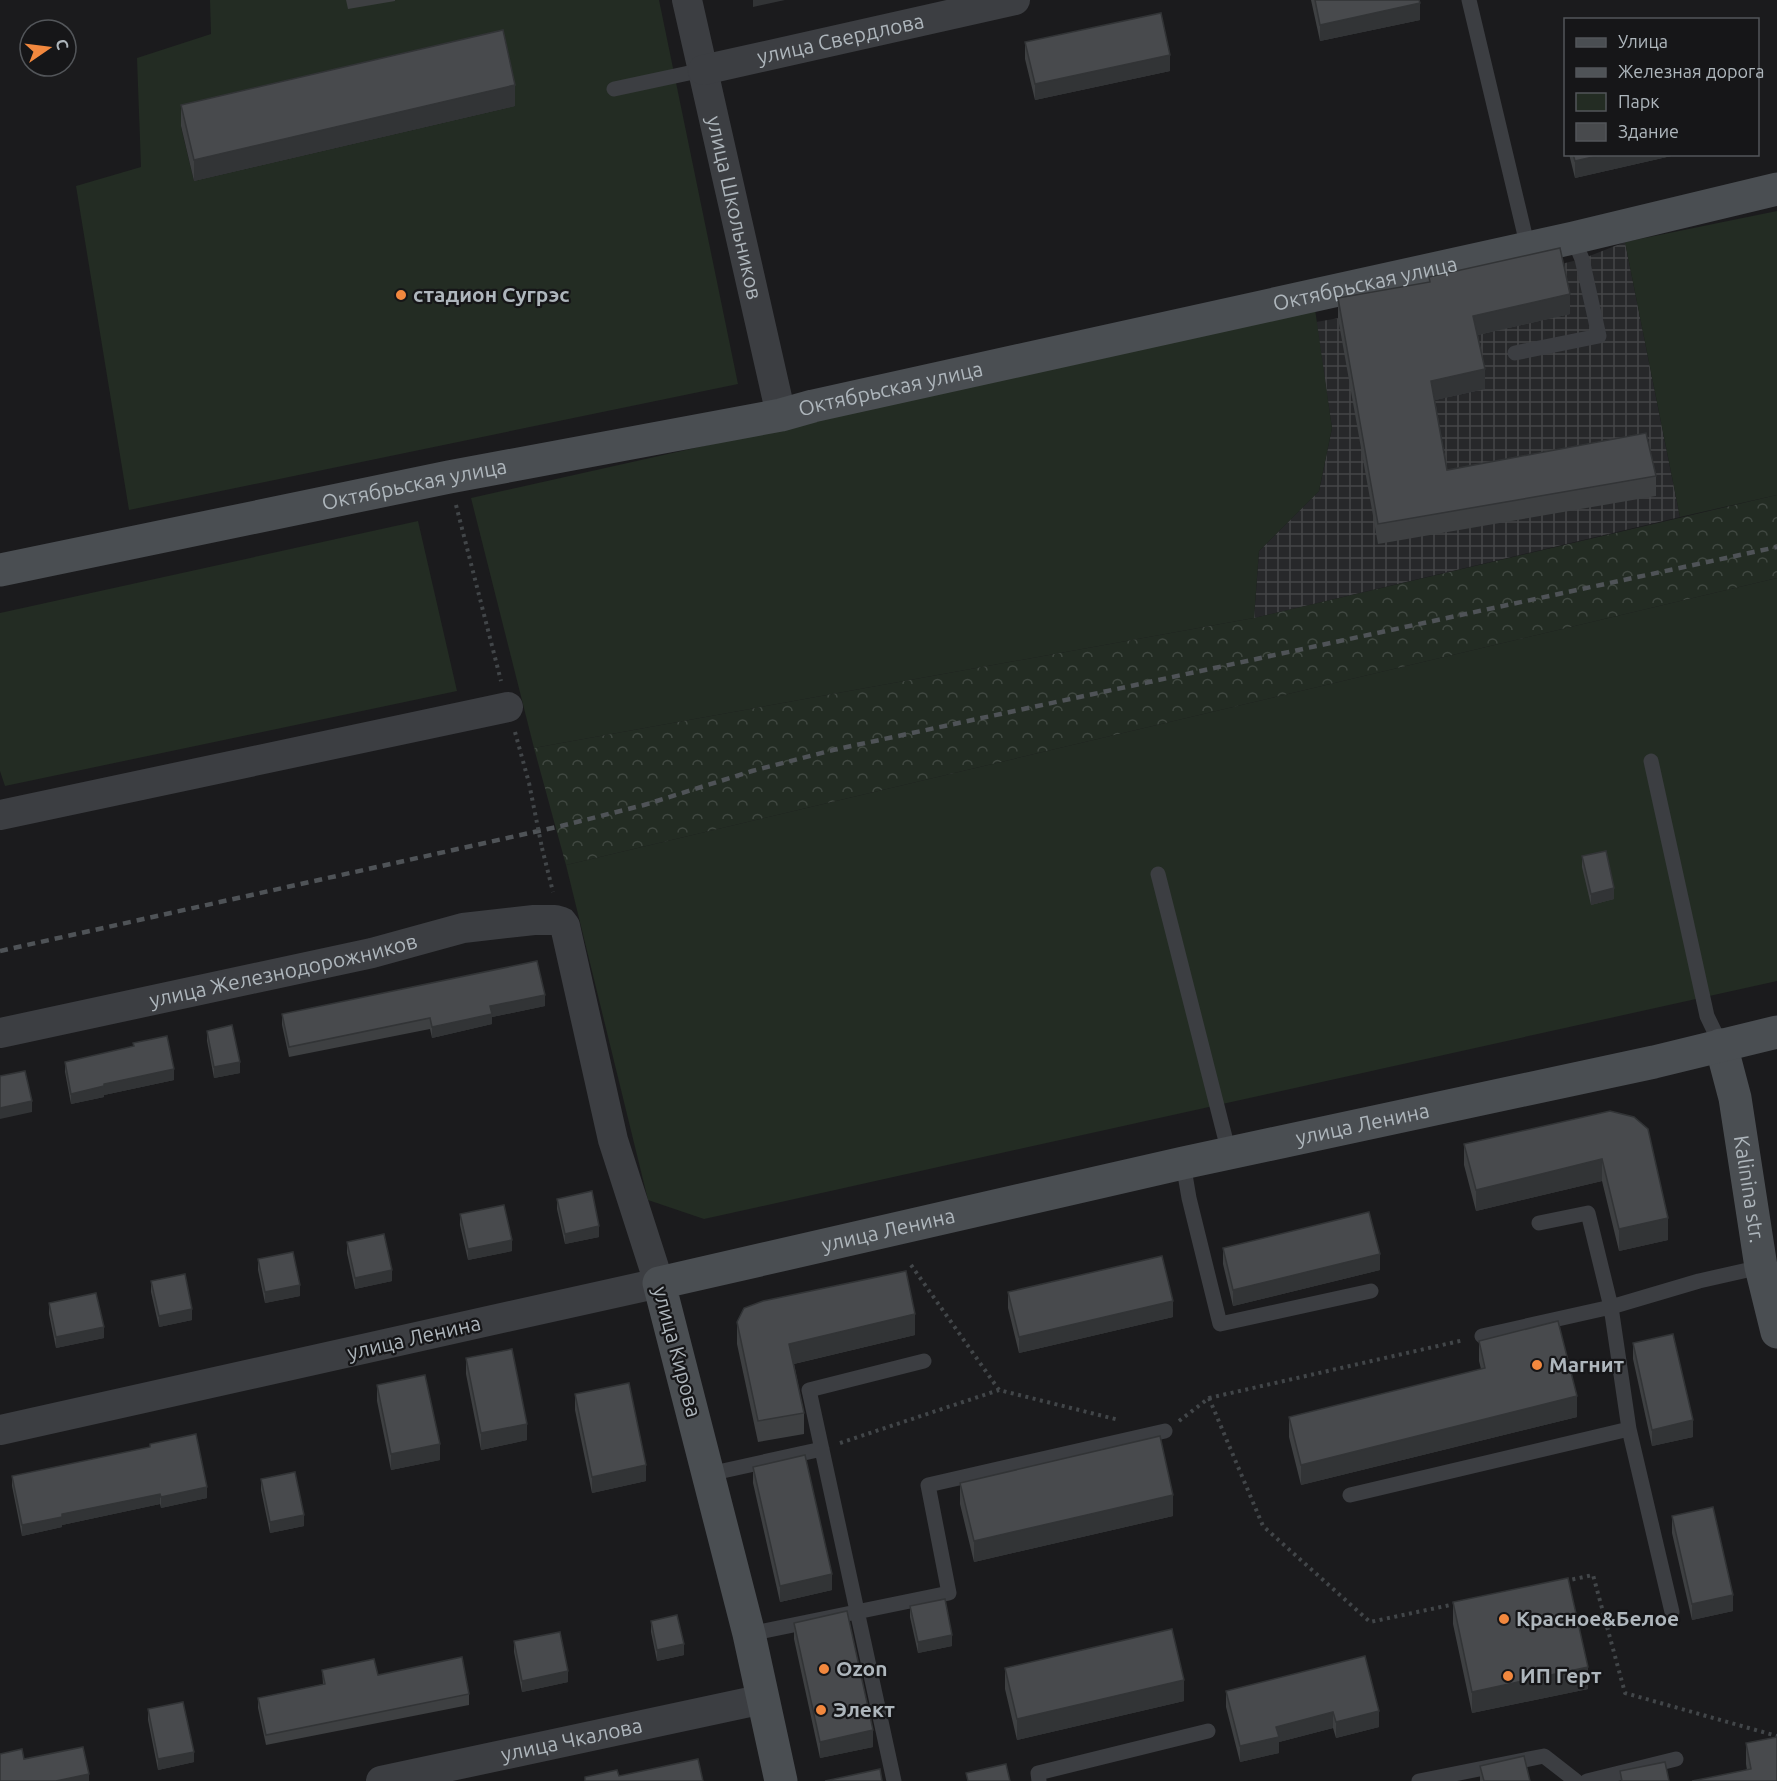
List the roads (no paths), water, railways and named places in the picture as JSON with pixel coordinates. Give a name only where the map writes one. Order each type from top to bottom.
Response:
[{"type":"street","name":"улица Школьников","points":[[687,0],[781,415]]},
{"type":"street","name":"улица Свердлова","points":[[703,70],[941,8],[1015,0]]},
{"type":"street","name":"Октябрьская улица","points":[[0,570],[449,477],[781,415],[813,406],[1573,238],[1777,189]]},
{"type":"street","points":[[0,815],[508,707]]},
{"type":"street","name":"улица Железнодорожников","points":[[0,1034],[372,953],[463,928],[534,920],[555,920],[562,922],[565,926]]},
{"type":"street","name":"улица Кирова","points":[[565,926],[613,1140],[659,1283],[749,1634],[781,1781]]},
{"type":"street","name":"улица Ленина","points":[[0,1430],[1183,1163],[1654,1062],[1777,1032]]},
{"type":"street","name":"Kalinina str.","points":[[1721,1045],[1735,1098],[1761,1267],[1776,1327]]},
{"type":"street","name":"улица Чкалова","points":[[381,1781],[764,1700]]},
{"type":"lane","points":[[1469,0],[1528,248]]},
{"type":"lane","points":[[614,88],[703,70]]},
{"type":"lane","points":[[1515,353],[1599,336],[1582,259],[1573,238]]},
{"type":"lane","points":[[1651,761],[1707,1016],[1721,1045]]},
{"type":"lane","points":[[1158,874],[1229,1153]]},
{"type":"lane","points":[[1183,1163],[1189,1198],[1220,1324],[1371,1291]]},
{"type":"lane","points":[[1539,1223],[1588,1213],[1611,1307],[1629,1429],[1672,1612]]},
{"type":"lane","points":[[1482,1336],[1611,1307],[1699,1281],[1761,1267]]},
{"type":"lane","points":[[889,1777],[858,1612],[809,1390],[924,1361]]},
{"type":"lane","points":[[1350,1495],[1629,1429]]},
{"type":"lane","points":[[749,1634],[949,1593],[928,1485],[1165,1431]]},
{"type":"lane","points":[[709,1474],[822,1449]]},
{"type":"lane","points":[[1039,1781],[1038,1773],[1208,1731]]},
{"type":"lane","points":[[1419,1781],[1544,1756],[1576,1781]]},
{"type":"lane","points":[[1587,1781],[1676,1759]]},
{"type":"railway","points":[[0,951],[561,826],[644,805],[752,771],[833,750],[1777,547]]},
{"type":"place","name":"стадион Сугрэс","points":[[401,295]]},
{"type":"place","name":"Магнит","points":[[1537,1365]]},
{"type":"place","name":"Красное&Белое","points":[[1504,1619]]},
{"type":"place","name":"Ozon","points":[[824,1669]]},
{"type":"place","name":"ИП Герт","points":[[1508,1676]]},
{"type":"place","name":"Элект","points":[[821,1710]]}]
